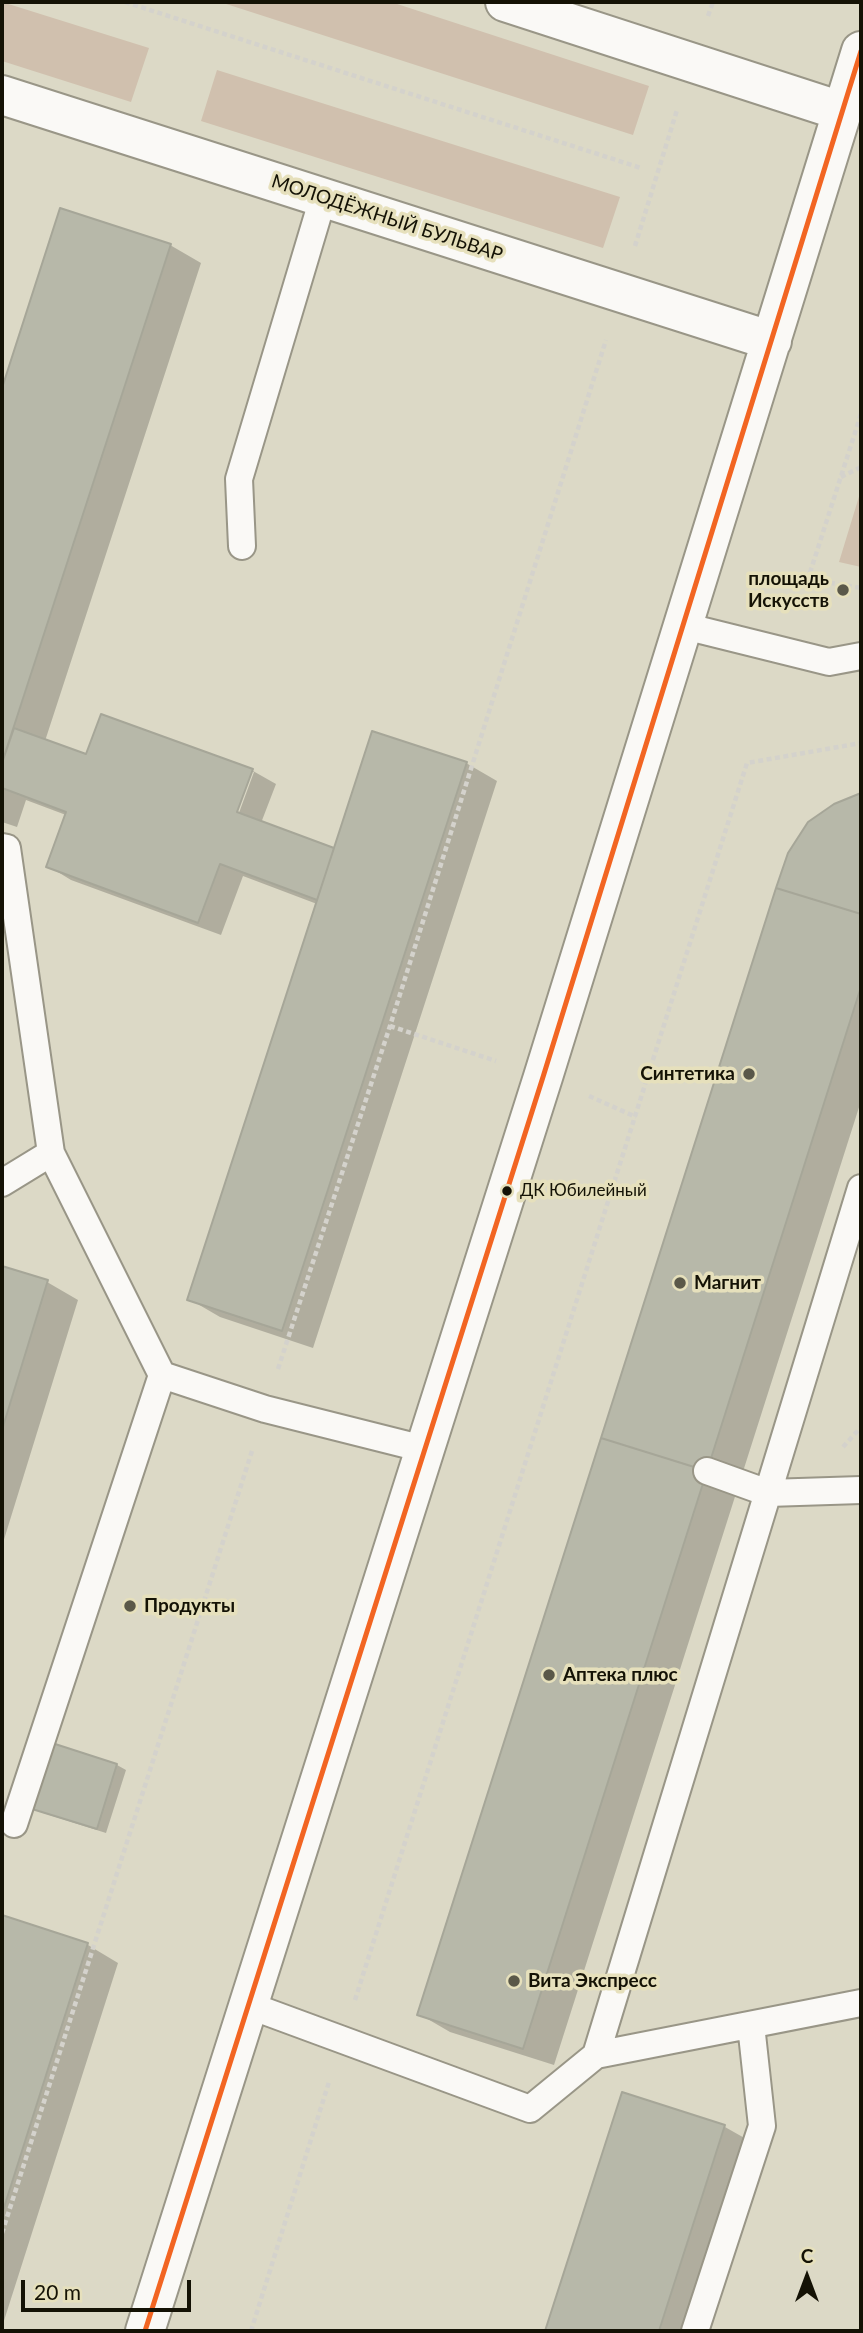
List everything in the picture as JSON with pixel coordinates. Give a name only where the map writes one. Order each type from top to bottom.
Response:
[{"type":"main road","points":[[505,2],[841,111]]},
{"type":"main road","points":[[145,2331],[539,1090],[861,51]]},
{"type":"main road","name":"МОЛОДЁЖНЫЙ БУЛЬВАР","points":[[2,95],[772,341]]},
{"type":"lane","points":[[242,546],[239,479],[323,198]]},
{"type":"lane","points":[[684,626],[829,662],[861,656]]},
{"type":"lane","points":[[2,846],[7,848],[51,1153],[162,1375],[14,1824]]},
{"type":"lane","points":[[2,1183],[51,1153]]},
{"type":"lane","points":[[596,2055],[861,1188]]},
{"type":"lane","points":[[162,1375],[265,1409],[424,1449]]},
{"type":"lane","points":[[707,1471],[768,1493],[861,1490]]},
{"type":"lane","points":[[248,2005],[530,2109],[596,2055],[751,2025],[860,2010]]},
{"type":"lane","points":[[695,2331],[762,2126],[751,2025]]},
{"type":"path","points":[[125,2],[641,168]]},
{"type":"path","points":[[634,247],[678,107]]},
{"type":"path","points":[[2,2234],[390,1026],[607,336]]},
{"type":"path","points":[[861,414],[808,579],[861,589]]},
{"type":"path","points":[[841,477],[861,467]]},
{"type":"path","points":[[251,2331],[747,764],[861,743]]},
{"type":"shaded area","points":[[2,2],[149,48],[131,102],[2,61]]},
{"type":"shaded area","points":[[220,2],[391,2],[649,86],[633,135]]},
{"type":"shaded area","points":[[217,70],[620,197],[603,248],[201,121]]},
{"type":"shaded area","points":[[861,490],[861,567],[839,562]]},
{"type":"building","points":[[60,208],[171,244],[2,763],[2,388]]},
{"type":"building","points":[[101,714],[253,769],[237,812],[334,848],[317,900],[220,864],[198,923],[46,867],[66,812],[2,788],[2,763],[14,728],[86,754]]},
{"type":"building","points":[[372,731],[467,762],[282,1331],[187,1300]]},
{"type":"building","points":[[861,793],[861,914],[776,888],[788,853],[808,822],[834,804]]},
{"type":"building","points":[[776,888],[861,914],[861,987],[707,1471],[601,1438]]},
{"type":"building","points":[[2,1266],[48,1280],[2,1430]]},
{"type":"building","points":[[601,1438],[707,1471],[523,2049],[417,2015]]},
{"type":"building","points":[[52,1743],[117,1764],[97,1829],[32,1809]]},
{"type":"building","points":[[2,1915],[88,1943],[2,2214]]},
{"type":"building","points":[[622,2092],[725,2125],[659,2331],[545,2331]]},
{"type":"transit line","points":[[145,2331],[543,1077],[861,51]]},
{"type":"place","name":"площадь Искусств","points":[[843,590]]},
{"type":"place","name":"Синтетика","points":[[749,1074]]},
{"type":"place","name":"ДК Юбилейный","points":[[507,1191]]},
{"type":"place","name":"Магнит","points":[[680,1283]]},
{"type":"place","name":"Продукты","points":[[130,1606]]},
{"type":"place","name":"Аптека плюс","points":[[549,1675]]},
{"type":"place","name":"Вита Экспресс","points":[[514,1981]]}]
